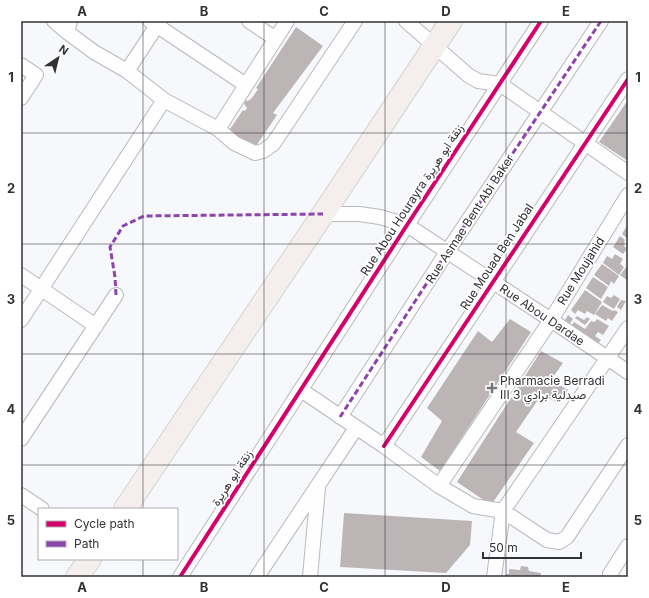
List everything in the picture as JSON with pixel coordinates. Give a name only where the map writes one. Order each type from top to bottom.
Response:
[{"type":"main road","points":[[125,508],[451,21]]},
{"type":"main road","points":[[78,577],[89,560]]},
{"type":"street","points":[[54,21],[68,26],[94,52],[127,71],[164,100],[218,129],[234,143],[256,153],[273,144],[355,21]]},
{"type":"street","points":[[248,21],[276,39]]},
{"type":"street","points":[[218,129],[288,21]]},
{"type":"street","points":[[406,21],[468,75],[478,81],[500,84],[628,173]]},
{"type":"street","name":"Rue Abou Hourayra زنقة ابو هريرة","points":[[301,390],[407,225],[542,21]]},
{"type":"street","name":"Rue Asmae Bent Abi Baker","points":[[340,417],[447,252],[601,21]]},
{"type":"street","points":[[127,71],[156,23],[246,85]]},
{"type":"street","points":[[21,65],[36,75],[21,98]]},
{"type":"street","name":"Rue Mouad Ben Jabal","points":[[384,446],[628,79]]},
{"type":"street","points":[[21,320],[164,100]]},
{"type":"street","name":"Rue Moujahid","points":[[438,486],[551,320],[628,195]]},
{"type":"street","name":"Rue Abou Dardae","points":[[323,214],[359,214],[380,217],[407,225],[628,372]]},
{"type":"street","points":[[21,275],[96,326]]},
{"type":"street","points":[[21,439],[116,295]]},
{"type":"street","points":[[494,577],[503,511],[628,328]]},
{"type":"street","points":[[301,390],[384,446],[438,486],[472,506],[503,511],[547,540],[559,542],[567,537],[627,450]]},
{"type":"street","name":"زنقة ابو هريرة","points":[[180,577],[301,390]]},
{"type":"street","points":[[257,577],[356,428]]},
{"type":"street","points":[[310,577],[318,485]]},
{"type":"street","points":[[21,495],[40,508]]},
{"type":"street","points":[[610,574],[628,546]]},
{"type":"building","points":[[296,27],[323,46],[273,113],[277,115],[254,149],[228,132],[243,110],[245,111],[247,108],[244,104],[246,100],[248,101],[252,98],[258,89],[256,88]]},
{"type":"building","points":[[628,100],[628,161],[599,142]]},
{"type":"building","points":[[628,224],[628,236],[627,238],[622,234]]},
{"type":"building","points":[[620,236],[625,240],[624,246],[627,249],[623,254],[613,247]]},
{"type":"building","points":[[615,254],[623,259],[620,264],[624,267],[619,275],[603,263],[607,256],[612,259]]},
{"type":"building","points":[[602,264],[619,276],[614,284],[611,281],[609,286],[594,275]]},
{"type":"building","points":[[628,265],[628,281],[620,275]]},
{"type":"building","points":[[593,277],[608,287],[601,299],[586,288]]},
{"type":"building","points":[[585,290],[602,302],[594,315],[587,311],[585,314],[578,310],[575,314],[571,310]]},
{"type":"building","points":[[614,295],[620,299],[614,309],[603,302],[607,296],[611,298]]},
{"type":"building","points":[[621,300],[626,301],[621,310],[617,307]]},
{"type":"building","points":[[602,305],[618,312],[612,321],[608,318],[606,321],[595,314]]},
{"type":"building","points":[[568,315],[573,319],[570,326],[562,325]]},
{"type":"building","points":[[577,316],[584,320],[587,317],[590,319],[585,325],[575,318]]},
{"type":"building","points":[[510,319],[531,332],[440,471],[421,457],[442,421],[427,408],[478,331],[492,342]]},
{"type":"building","points":[[597,319],[609,326],[603,335],[598,332],[595,336],[601,340],[595,347],[569,329],[574,322],[585,329],[591,321],[595,322]]},
{"type":"building","points":[[541,351],[563,363],[551,380],[568,390],[560,403],[542,394],[516,432],[534,443],[491,505],[457,482]]},
{"type":"building","points":[[344,513],[472,521],[470,545],[446,573],[340,567]]},
{"type":"building","points":[[521,566],[528,567],[529,571],[541,573],[540,577],[506,577],[506,574],[509,574],[509,569],[520,570]]},
{"type":"marked path","points":[[340,417],[447,252],[601,21]]},
{"type":"marked path","points":[[116,295],[115,277],[110,247],[123,226],[144,216],[323,214]]},
{"type":"cycle path","points":[[180,577],[407,225],[541,21]]},
{"type":"cycle path","points":[[384,446],[628,79]]},
{"type":"place","name":"Pharmacie Berradi III صيدلية برادي 3","points":[[492,388]]}]
